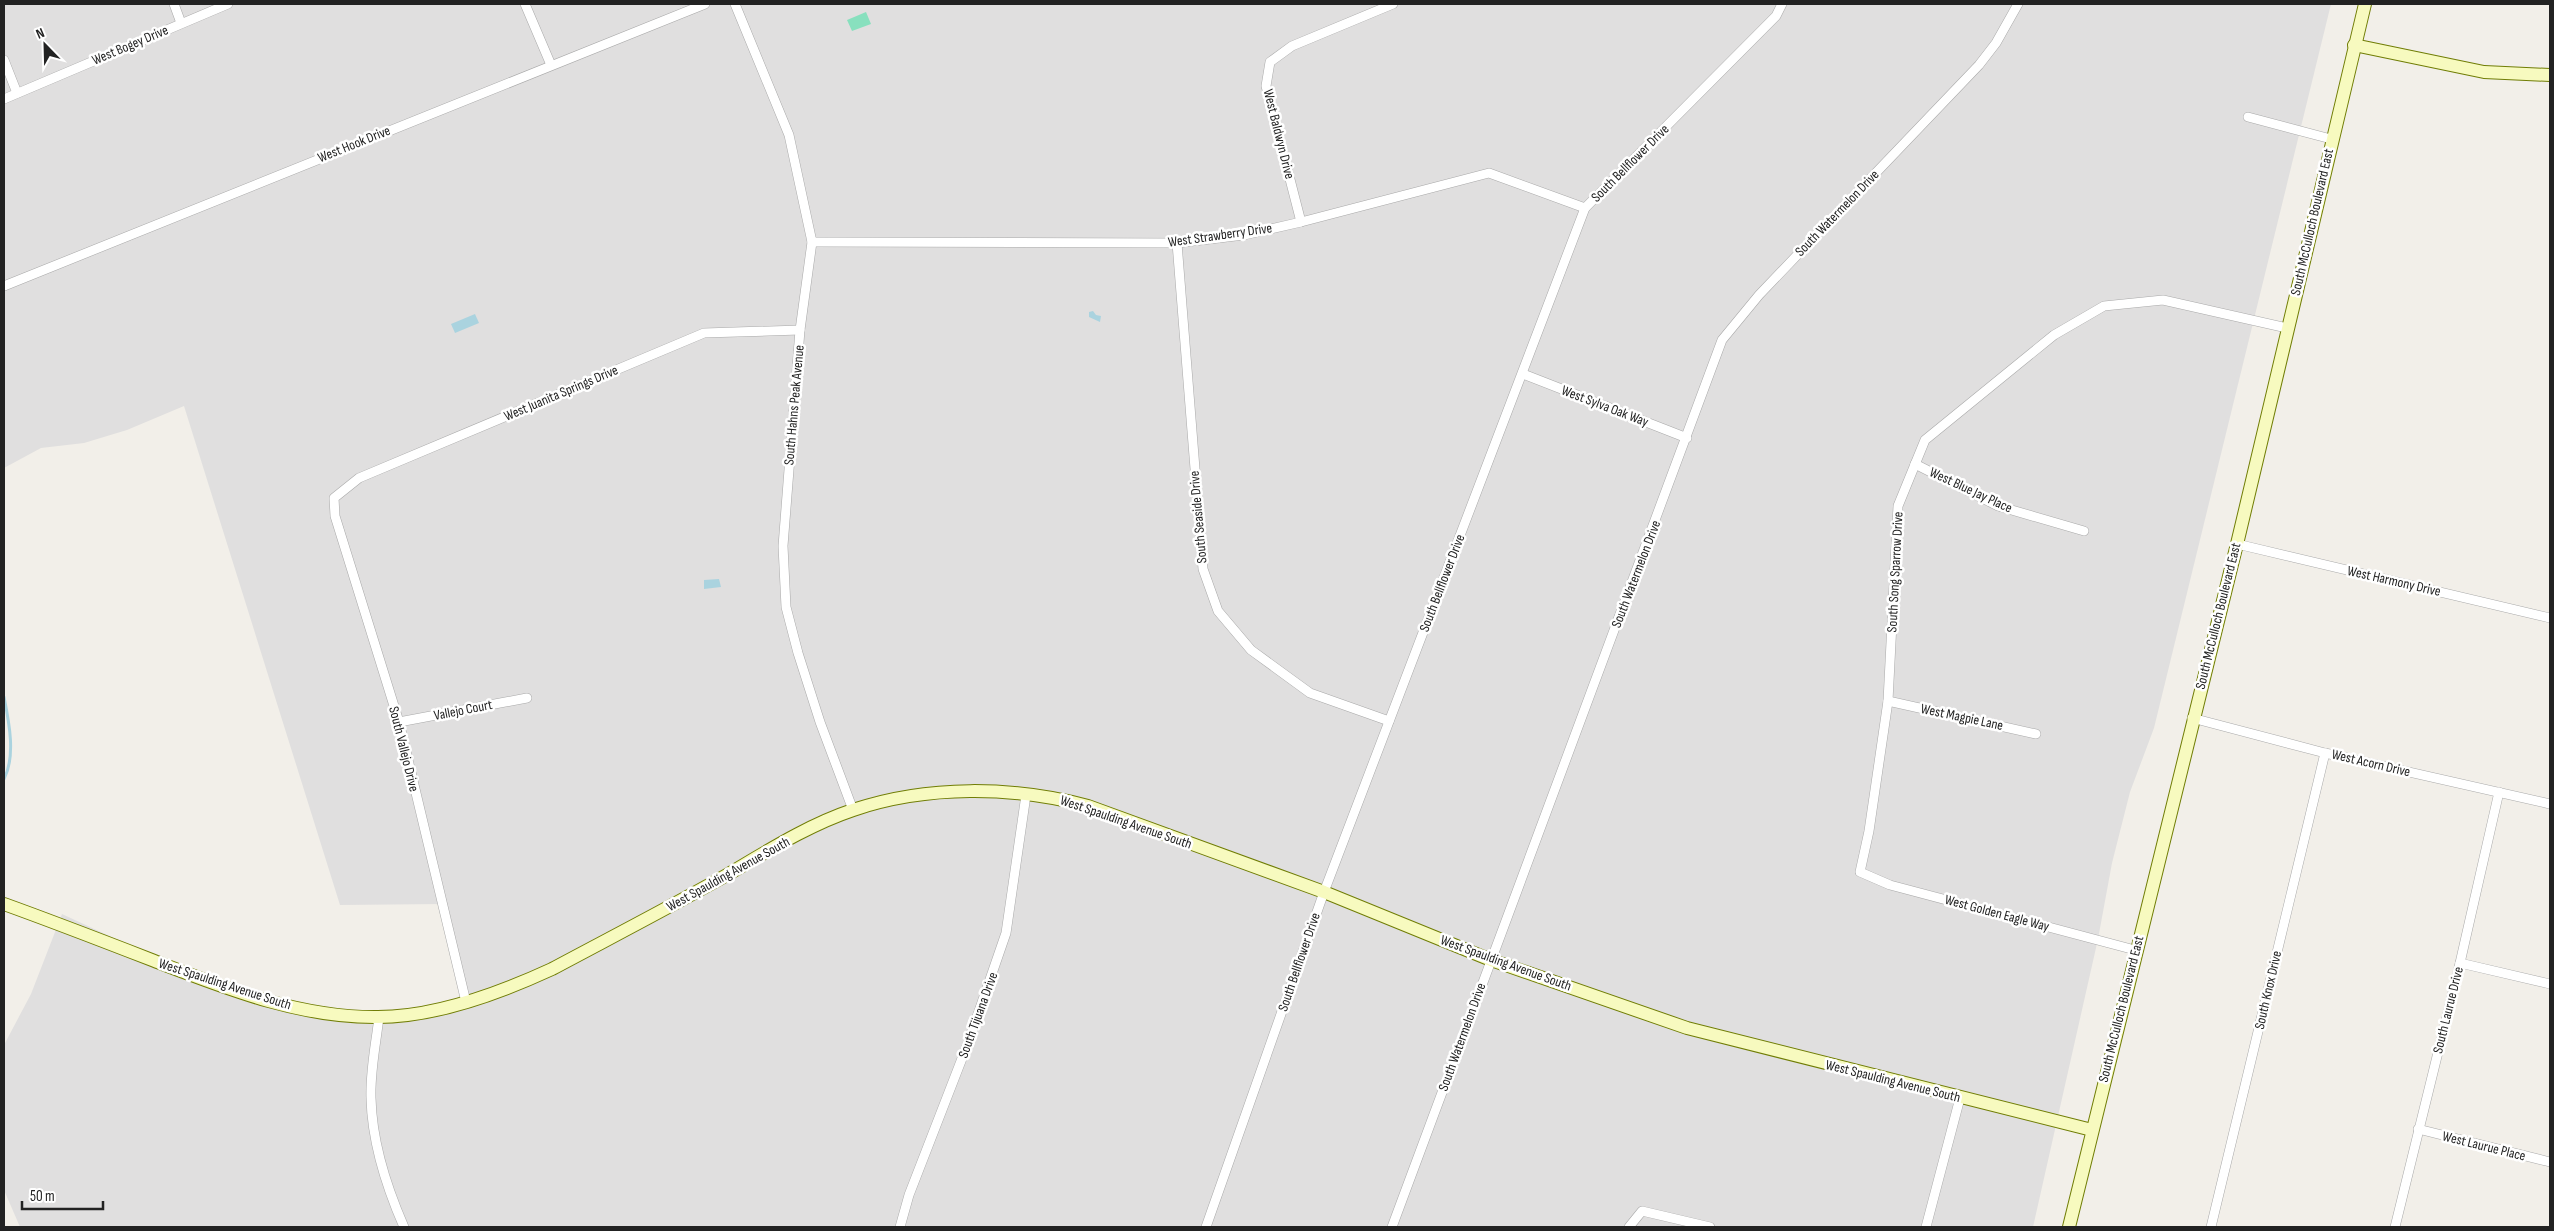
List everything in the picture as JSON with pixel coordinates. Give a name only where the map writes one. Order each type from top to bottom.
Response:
[{"type":"street","points":[[174,4],[182,22]]},
{"type":"street","name":"West Bogey Drive","points":[[4,98],[228,4]]},
{"type":"street","points":[[525,4],[551,65]]},
{"type":"street","name":"West Hook Drive","points":[[4,286],[705,4]]},
{"type":"street","name":"South Hahns Peak Avenue","points":[[735,4],[789,135],[812,242],[800,330],[783,546],[786,607],[816,710],[853,810]]},
{"type":"street","name":"West Baldwyn Drive","points":[[1301,222],[1266,86],[1270,62],[1292,46],[1393,4]]},
{"type":"street","name":"South Bellflower Drive","points":[[1206,1227],[1324,892],[1585,208],[1776,16],[1782,4]]},
{"type":"street","name":"South Watermelon Drive","points":[[1392,1227],[1722,340],[1759,295],[1979,65],[2000,36],[2018,4]]},
{"type":"street","name":"South McCulloch Boulevard East","points":[[2069,1227],[2192,718],[2237,544],[2331,139],[2365,4]]},
{"type":"street","points":[[2354,45],[2484,72],[2550,75]]},
{"type":"street","points":[[4,60],[17,93]]},
{"type":"street","points":[[2248,116],[2331,139]]},
{"type":"street","name":"West Strawberry Drive","points":[[812,242],[1178,243],[1244,235],[1489,173],[1585,208]]},
{"type":"street","name":"South Seaside Drive","points":[[1178,243],[1203,569],[1218,611],[1251,650],[1310,692],[1389,721]]},
{"type":"street","name":"South Song Sparrow Drive","points":[[1860,872],[1869,831],[1888,701],[1898,506],[1925,440],[2054,335],[2104,306],[2164,300],[2287,328]]},
{"type":"street","name":"West Juanita Springs Drive","points":[[334,498],[359,478],[704,333],[800,330]]},
{"type":"street","name":"West Sylva Oak Way","points":[[1523,374],[1687,438]]},
{"type":"street","name":"West Blue Jay Place","points":[[1916,464],[1998,506],[2084,531]]},
{"type":"street","name":"South Vallejo Drive","points":[[334,498],[335,516],[398,722],[466,1002]]},
{"type":"street","name":"West Harmony Drive","points":[[2237,544],[2550,618]]},
{"type":"street","name":"Vallejo Court","points":[[398,722],[527,698]]},
{"type":"street","name":"West Magpie Lane","points":[[1888,701],[2036,734]]},
{"type":"street","name":"West Acorn Drive","points":[[2192,718],[2325,753],[2550,804]]},
{"type":"street","name":"South Knox Drive","points":[[2211,1227],[2325,753]]},
{"type":"street","name":"West Spaulding Avenue South","points":[[4,904],[204,980],[265,1000],[313,1012],[379,1017],[466,1002],[509,989],[552,970],[804,831],[853,810],[905,798],[948,792],[994,792],[1026,795],[1060,799],[1088,806],[1324,892],[1491,960],[1688,1028],[2092,1130]]},
{"type":"street","name":"South Laurue Drive","points":[[2395,1227],[2460,963],[2499,792]]},
{"type":"street","name":"South Tijuana Drive","points":[[900,1227],[909,1195],[971,1034],[1006,932],[1026,795]]},
{"type":"street","name":"West Golden Eagle Way","points":[[1860,872],[1890,885],[2135,950]]},
{"type":"street","points":[[2460,963],[2550,984]]},
{"type":"street","points":[[379,1017],[371,1097],[377,1146],[390,1195],[404,1227]]},
{"type":"street","points":[[1926,1227],[1960,1098]]},
{"type":"street","name":"West Laurue Place","points":[[2418,1129],[2550,1162]]},
{"type":"street","points":[[1629,1227],[1642,1211],[1710,1227]]},
{"type":"shaded area","points":[[4,4],[2331,4],[2154,728],[2130,792],[2112,863],[2098,939],[2033,1227],[20,1227],[4,1190],[4,1045],[31,994],[62,914],[204,980],[265,1001],[379,1017],[466,1003],[443,904],[340,905],[184,406],[127,430],[84,443],[41,448],[4,468]]},
{"type":"green space","points":[[866,12],[871,24],[852,31],[847,20]]},
{"type":"water","points":[[1093,311],[1096,315],[1101,316],[1100,322],[1089,317],[1089,312]]},
{"type":"water","points":[[475,314],[479,323],[455,333],[451,324]]},
{"type":"water","points":[[719,579],[721,587],[704,589],[704,580]]},
{"type":"waterway","points":[[4,697],[11,750],[8,770],[4,779]]}]
